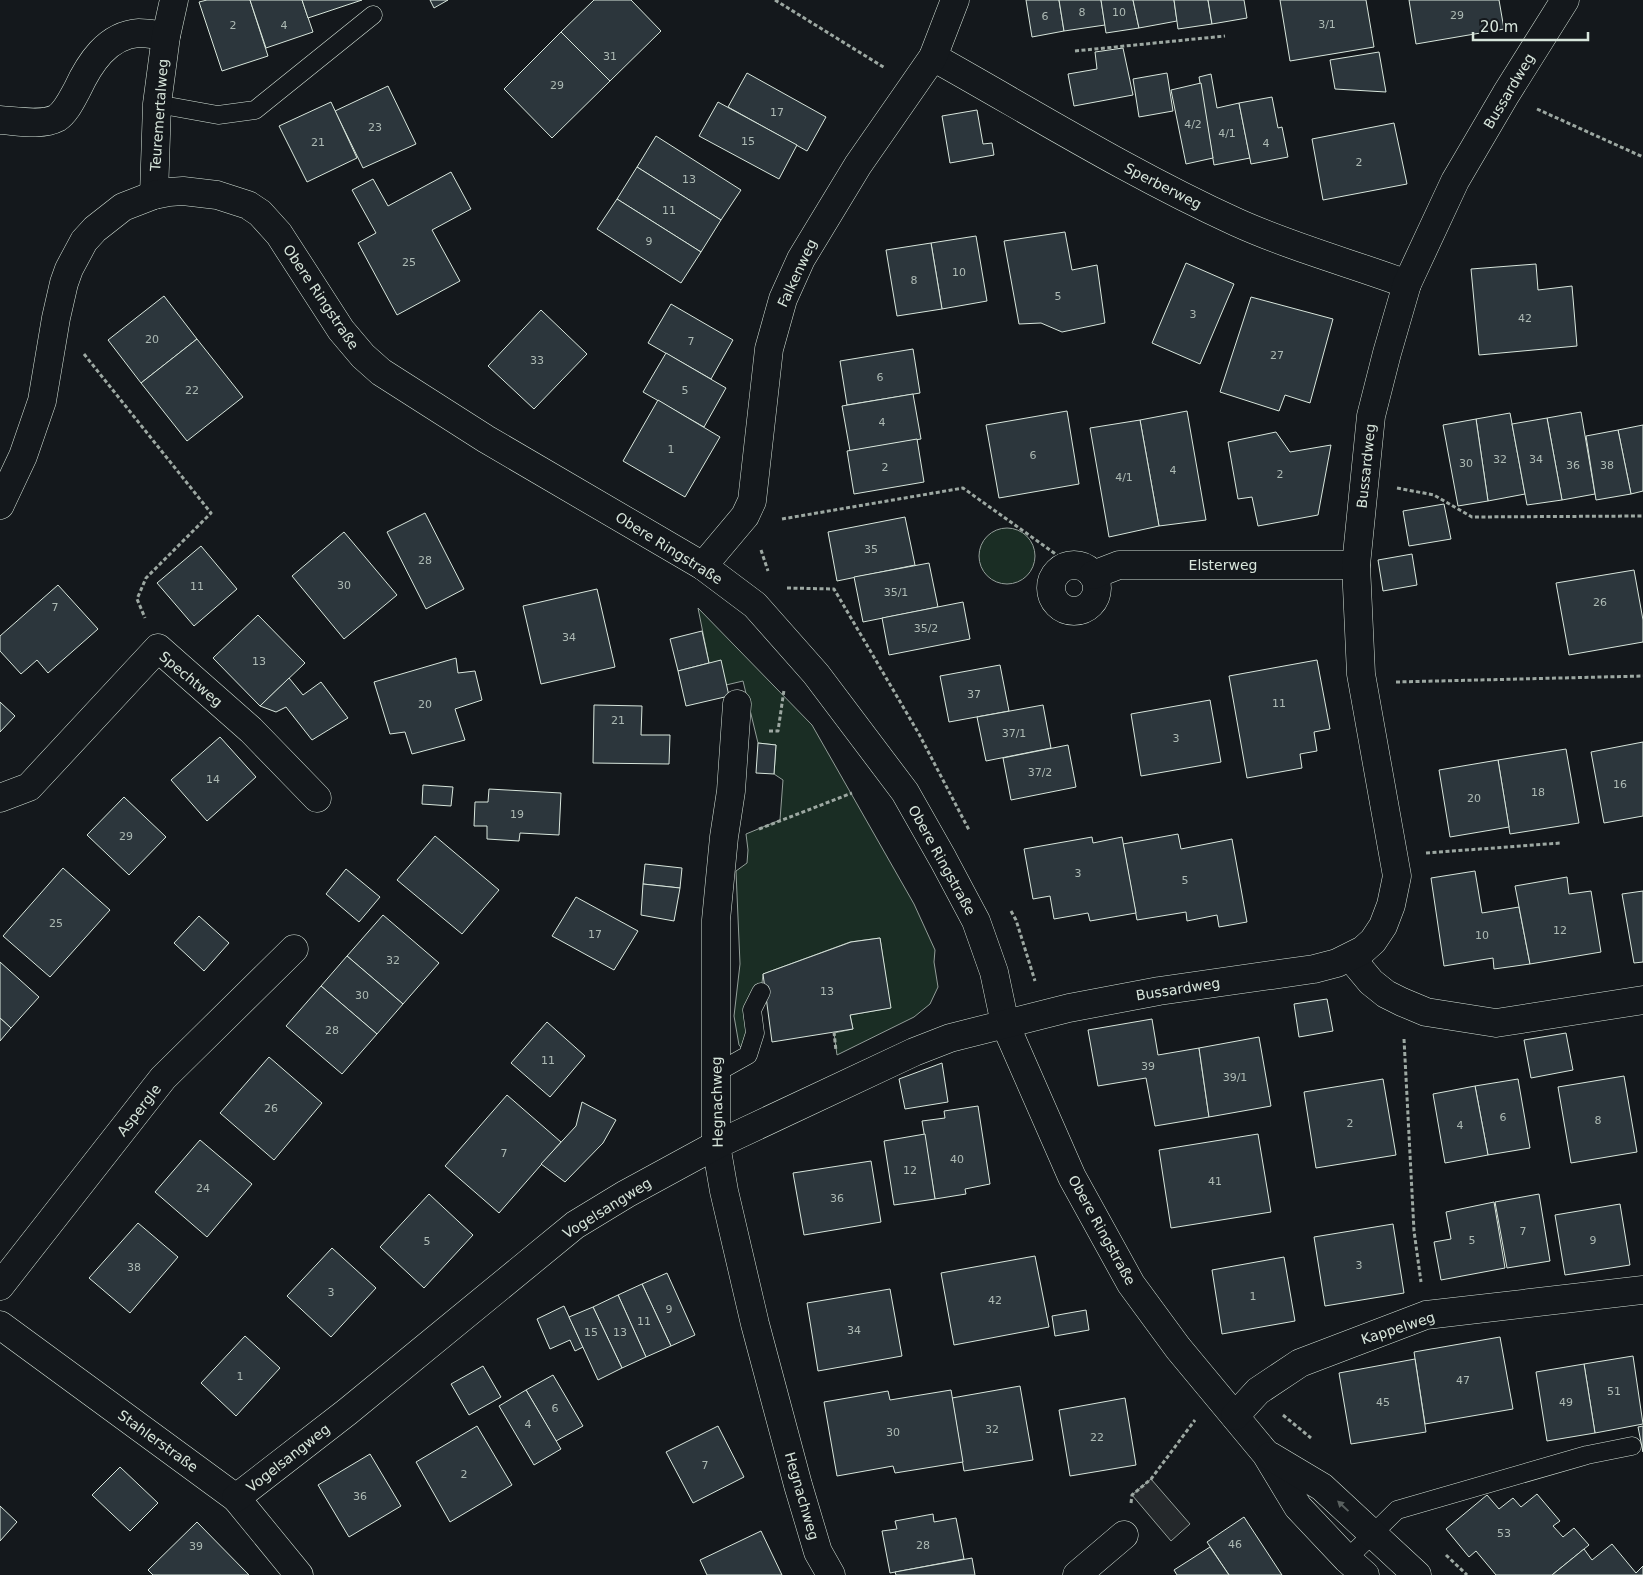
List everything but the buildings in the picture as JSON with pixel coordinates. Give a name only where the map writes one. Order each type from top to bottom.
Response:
[{"type":"street","name":"Teuremertalweg","points":[[154,195],[157,104],[166,36],[174,0]]},
{"type":"street","name":"Falkenweg","points":[[703,566],[745,516],[752,501],[769,348],[783,299],[821,224],[858,165],[933,57],[955,0]]},
{"type":"street","name":"Bussardweg","points":[[1005,1024],[1046,1013],[1159,991],[1314,969],[1350,958],[1373,941],[1383,926],[1395,892],[1397,876],[1363,682],[1356,565],[1371,416],[1407,284],[1455,181],[1506,94],[1565,0]]},
{"type":"street","points":[[0,120],[47,121],[58,117],[68,106],[86,70],[102,51],[120,38],[139,33],[166,36]]},
{"type":"street","name":"Sperberweg","points":[[933,57],[1148,180],[1237,223],[1298,247],[1407,284]]},
{"type":"street","name":"Obere Ringstraße","points":[[0,505],[23,456],[42,401],[56,318],[67,276],[84,241],[95,229],[123,207],[154,195],[183,191],[207,194],[248,205],[260,213],[279,234],[341,330],[362,356],[381,372],[486,439],[703,566],[755,605],[816,674],[905,792],[976,921],[994,972],[1005,1024],[1072,1177],[1131,1284],[1178,1348],[1266,1454],[1298,1507],[1356,1567]]},
{"type":"street","name":"Elsterweg","points":[[1082,570],[1119,565],[1356,565]]},
{"type":"street","name":"Spechtweg","points":[[0,798],[29,787],[158,648],[251,730],[316,798]]},
{"type":"street","name":"Hegnachweg","points":[[737,704],[731,791],[724,837],[716,920],[716,1145],[726,1201],[798,1485],[818,1552],[831,1575]]},
{"type":"street","name":"Aspergle","points":[[0,1286],[163,1078],[294,949]]},
{"type":"street","points":[[1350,958],[1371,982],[1386,994],[1402,1002],[1426,1012],[1496,1023],[1643,1000]]},
{"type":"street","name":"Vogelsangweg","points":[[236,1498],[347,1412],[575,1225],[626,1194],[716,1145],[914,1052],[950,1038],[1005,1024]]},
{"type":"street","name":"Kappelweg","points":[[1235,1416],[1258,1391],[1300,1363],[1426,1315],[1643,1290]]},
{"type":"street","name":"Stahlerstraße","points":[[0,1325],[236,1498],[299,1575]]},
{"type":"street","name":"Obere Ringstraße","points":[[1266,1454],[1322,1487],[1417,1575]]},
{"type":"street","points":[[1077,1575],[1124,1535]]},
{"type":"lane","points":[[157,104],[218,115],[255,110],[373,15]]},
{"type":"lane","points":[[716,1074],[748,1056],[755,1033],[752,1010],[761,992]]},
{"type":"lane","points":[[1356,1567],[1374,1534],[1397,1510],[1587,1455],[1632,1446]]},
{"type":"path","points":[[775,0],[913,86]]},
{"type":"path","points":[[1075,51],[1225,36]]},
{"type":"path","points":[[1506,94],[1643,157]]},
{"type":"path","points":[[56,318],[211,513],[146,578],[137,599],[158,648]]},
{"type":"path","points":[[1364,482],[1434,495],[1472,517],[1643,516]]},
{"type":"path","points":[[782,519],[963,488],[1082,570]]},
{"type":"path","points":[[758,541],[770,578]]},
{"type":"path","points":[[782,588],[834,589],[919,734],[970,832]]},
{"type":"path","points":[[1363,682],[1643,676]]},
{"type":"path","points":[[763,730],[778,731],[785,687]]},
{"type":"path","points":[[724,837],[746,834],[852,793]]},
{"type":"path","points":[[1393,856],[1561,843]]},
{"type":"path","points":[[1006,903],[1016,920],[1046,1013]]},
{"type":"path","points":[[1402,1002],[1414,1230],[1426,1315]]},
{"type":"path","points":[[1258,1391],[1314,1441]]},
{"type":"path","points":[[1124,1535],[1132,1495],[1151,1479],[1190,1425],[1217,1395]]},
{"type":"path","points":[[1440,1549],[1467,1575]]},
{"type":"green space","points":[[1007,528],[1018,530],[1027,536],[1033,545],[1035,556],[1033,567],[1027,576],[1018,582],[1007,584],[996,582],[987,576],[981,567],[979,556],[981,545],[987,536],[996,530]]},
{"type":"green space","points":[[698,608],[812,725],[914,904],[935,950],[934,962],[938,987],[930,1004],[914,1017],[837,1055],[834,1033],[853,1029],[850,1015],[890,1008],[880,938],[850,942],[763,974],[748,1055],[739,1045],[734,1016],[740,964],[736,871],[747,863],[746,834],[780,820],[783,780],[774,774],[776,745],[758,743],[743,681],[726,685],[709,663]]},
{"type":"shaded area","points":[[1151,1479],[1190,1524],[1171,1541],[1132,1495]]}]
